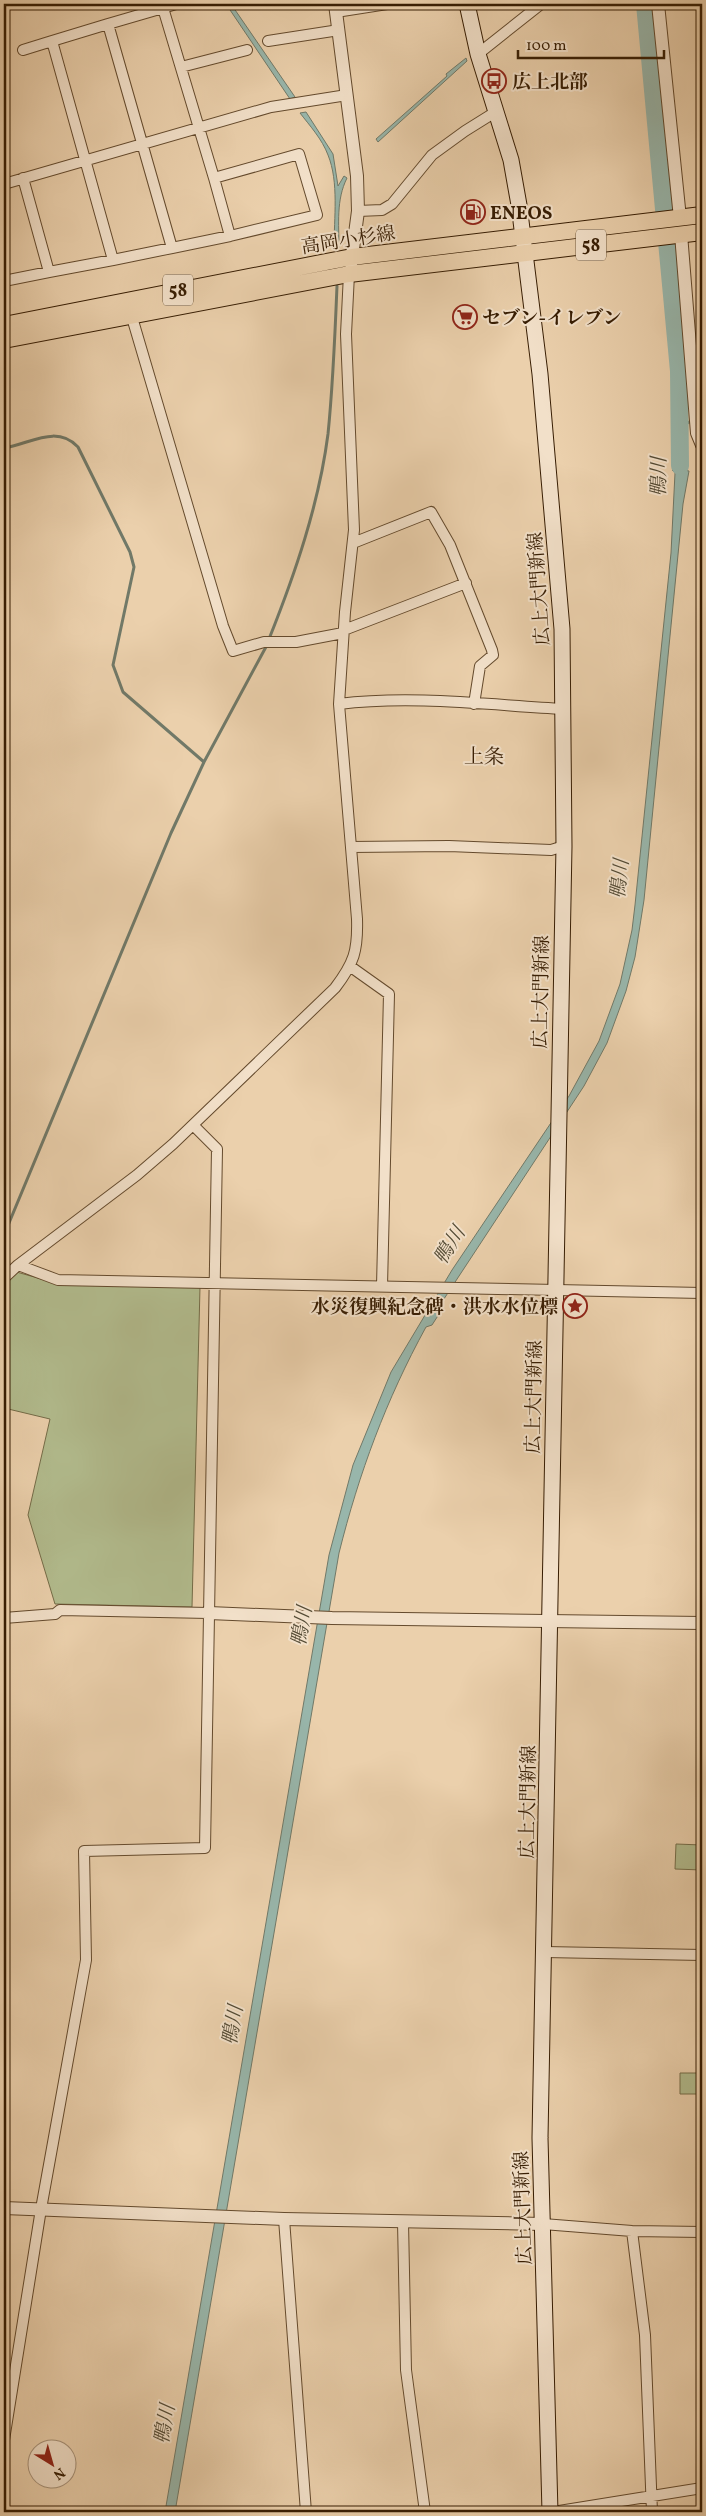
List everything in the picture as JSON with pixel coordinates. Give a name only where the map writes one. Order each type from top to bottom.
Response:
[{"type":"main road","name":"広上大門新線","points":[[467,4],[478,54],[498,111],[511,160],[524,237],[540,374],[562,629],[564,846],[557,1108],[545,1952],[540,2138],[552,2512]]},
{"type":"main road","name":"高岡小杉線","points":[[4,340],[130,314],[349,274],[526,253],[678,226],[702,215]]},
{"type":"main road","name":"高岡小杉線","points":[[678,226],[702,232]]},
{"type":"main road","name":"高岡小杉線","points":[[4,325],[352,257],[524,237],[654,229]]},
{"type":"street","points":[[23,50],[176,4]]},
{"type":"street","points":[[4,1278],[18,1265],[137,1175],[193,1125],[335,988],[351,967],[357,940],[339,704],[343,632],[353,544],[346,334],[349,274],[358,212],[356,167],[336,8],[388,4]]},
{"type":"street","points":[[478,54],[541,4]]},
{"type":"street","points":[[658,4],[697,433],[702,445]]},
{"type":"street","points":[[163,8],[230,236]]},
{"type":"street","points":[[108,24],[172,248]]},
{"type":"street","points":[[268,41],[339,30]]},
{"type":"street","points":[[52,42],[113,260]]},
{"type":"street","points":[[181,67],[247,50]]},
{"type":"street","points":[[4,184],[271,107],[347,95]]},
{"type":"street","points":[[358,212],[382,210],[392,204],[432,155],[464,131],[498,111]]},
{"type":"street","points":[[4,281],[230,236],[317,215],[299,154],[214,178]]},
{"type":"street","points":[[23,178],[49,272]]},
{"type":"street","points":[[130,314],[223,626],[233,651],[264,642],[296,642],[343,632],[466,583]]},
{"type":"street","points":[[353,544],[431,512],[450,545],[492,655],[480,666],[474,704]]},
{"type":"street","points":[[339,704],[368,701],[564,709]]},
{"type":"street","points":[[351,847],[449,846],[551,850],[564,846]]},
{"type":"street","points":[[351,967],[389,994],[382,1286]]},
{"type":"street","points":[[4,2440],[41,2209],[86,1960],[84,1851],[205,1848],[217,1149],[193,1125]]},
{"type":"street","points":[[18,1265],[58,1280],[702,1293]]},
{"type":"street","points":[[4,1618],[55,1614],[60,1610],[209,1613],[314,1618],[702,1623]]},
{"type":"street","points":[[545,1952],[702,1955]]},
{"type":"street","points":[[4,2208],[403,2222],[543,2224],[632,2231],[702,2232]]},
{"type":"street","points":[[284,2218],[306,2512]]},
{"type":"street","points":[[403,2222],[404,2340],[409,2403],[425,2512]]},
{"type":"street","points":[[632,2231],[645,2335],[652,2512]]},
{"type":"street","points":[[552,2512],[702,2488]]},
{"type":"green space","points":[[6,1269],[59,1284],[200,1287],[192,1607],[55,1604],[28,1515],[50,1419],[4,1408],[4,1271]]},
{"type":"green space","points":[[676,1844],[702,1845],[702,1870],[675,1869]]},
{"type":"green space","points":[[680,2073],[702,2073],[702,2094],[680,2094]]},
{"type":"shaded area","points":[[226,4],[231,4],[295,97],[290,99]]},
{"type":"shaded area","points":[[466,58],[467,61],[378,142],[376,139]]},
{"type":"shaded area","points":[[306,112],[333,154],[338,186],[344,176],[347,178],[343,186],[340,203],[339,248],[334,248],[334,177],[328,155],[316,133],[300,113]]},
{"type":"shaded area","points":[[676,442],[685,443],[684,470],[689,471],[683,504],[644,900],[635,957],[626,991],[607,1043],[584,1086],[438,1308],[441,1311],[432,1325],[426,1327],[386,1409],[355,1494],[339,1553],[175,2512],[165,2512],[329,1555],[353,1465],[391,1372],[452,1270],[569,1096],[599,1041],[620,984],[632,930],[635,905],[671,553],[675,473],[672,470],[675,469]]},
{"type":"waterway","name":"鴨川","points":[[645,4],[679,371],[680,466]]},
{"type":"waterway","points":[[269,639],[305,538],[319,486],[328,434],[337,286]]},
{"type":"waterway","points":[[680,427],[693,420]]},
{"type":"waterway","points":[[4,448],[52,436],[70,440],[78,447],[130,552],[134,567],[113,665],[123,692],[204,762]]},
{"type":"waterway","points":[[4,1235],[171,833],[204,762],[267,645]]},
{"type":"place","name":"広上北部","points":[[494,81]]},
{"type":"place","name":"ENEOS","points":[[473,212]]},
{"type":"place","name":"セブン-イレブン","points":[[465,317]]},
{"type":"place","name":"水災復興紀念碑・洪水水位標","points":[[575,1306]]},
{"type":"district","name":"上条","points":[[484,756]]}]
